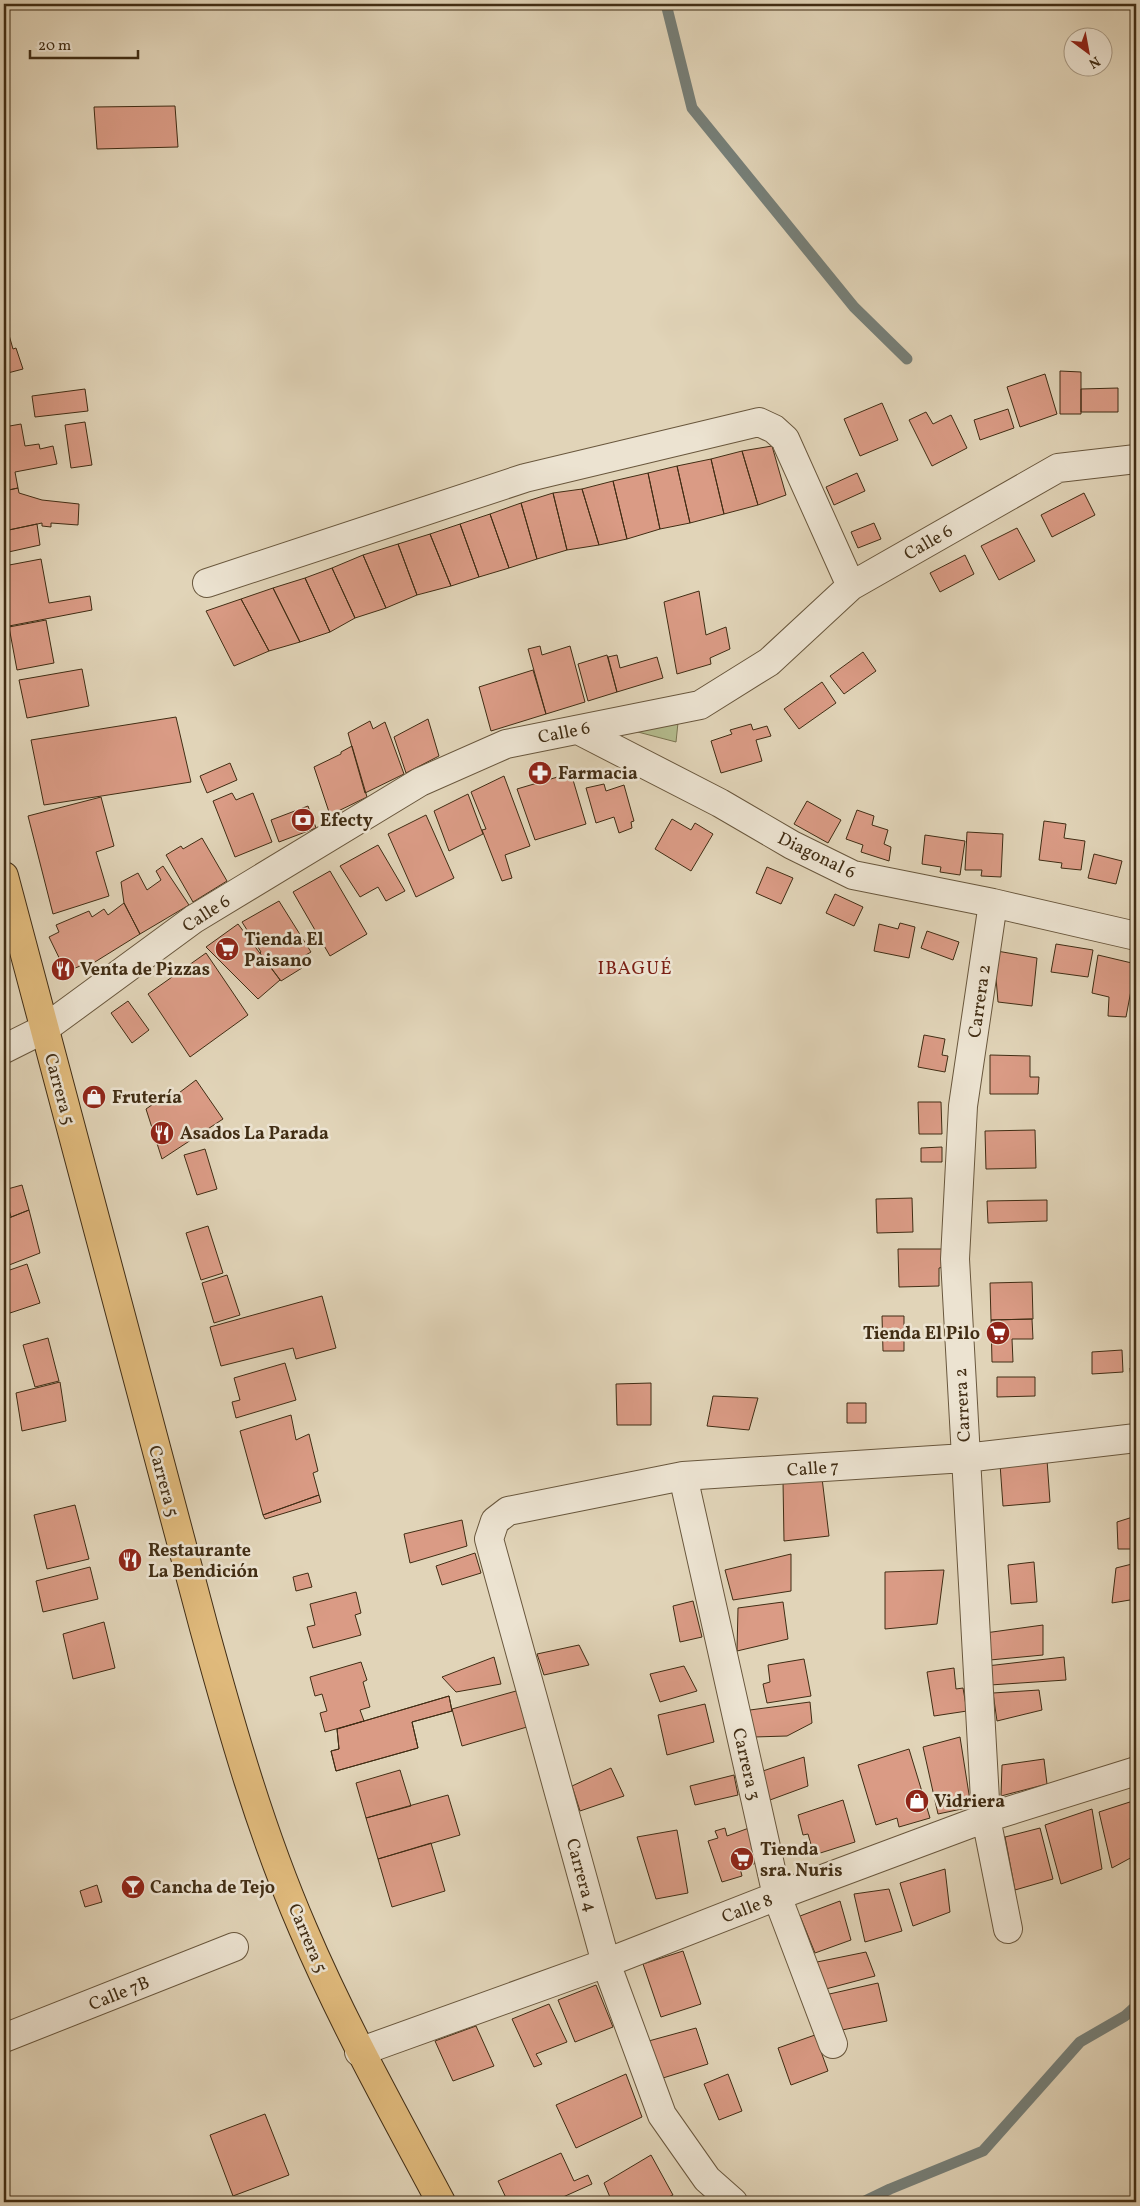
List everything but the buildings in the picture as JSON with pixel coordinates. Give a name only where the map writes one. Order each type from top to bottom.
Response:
[{"type":"highway","name":"Carrera 5","points":[[4,876],[201,1618],[239,1752],[303,1929],[360,2052],[441,2202]]},
{"type":"street","points":[[207,583],[525,478],[759,422],[774,429],[784,439],[851,586]]},
{"type":"street","name":"Calle 6","points":[[4,1049],[44,1029],[194,920],[420,782],[506,744],[700,705],[770,662],[851,586],[1058,468],[1136,459]]},
{"type":"street","name":"Diagonal 6","points":[[578,730],[720,803],[792,844],[853,875],[993,903],[1136,936]]},
{"type":"street","name":"Carrera 2","points":[[993,903],[963,1106],[955,1259],[986,1818],[1008,1929]]},
{"type":"street","name":"Calle 7","points":[[495,1521],[508,1511],[683,1476],[965,1458],[1136,1438]]},
{"type":"street","name":"Carrera 3","points":[[683,1476],[777,1896],[833,2044]]},
{"type":"street","name":"Carrera 4","points":[[495,1521],[489,1539],[606,1963],[662,2115],[706,2179],[733,2202]]},
{"type":"street","name":"Calle 8","points":[[360,2052],[606,1963],[777,1896],[986,1818],[1136,1771]]},
{"type":"street","name":"Calle 7B","points":[[4,2038],[234,1947]]},
{"type":"green space","points":[[680,703],[676,742],[615,726]]},
{"type":"waterway","points":[[666,4],[692,108],[854,307],[907,359]]},
{"type":"waterway","points":[[863,2202],[983,2151],[1080,2042],[1125,2016],[1136,2006]]},
{"type":"place","name":"Farmacia","points":[[540,773]]},
{"type":"place","name":"Efecty","points":[[303,820]]},
{"type":"place","name":"Tienda El Paisano","points":[[227,949]]},
{"type":"place","name":"Venta de Pizzas","points":[[63,969]]},
{"type":"place","name":"Frutería","points":[[94,1097]]},
{"type":"place","name":"Asados La Parada","points":[[162,1133]]},
{"type":"place","name":"Tienda El Pilo","points":[[998,1333]]},
{"type":"place","name":"Restaurante La Bendición","points":[[130,1560]]},
{"type":"place","name":"Vidriera","points":[[917,1801]]},
{"type":"place","name":"Tienda sra. Nuris","points":[[742,1859]]},
{"type":"place","name":"Cancha de Tejo","points":[[133,1887]]},
{"type":"district","name":"IBAGUÉ","points":[[635,967]]}]
